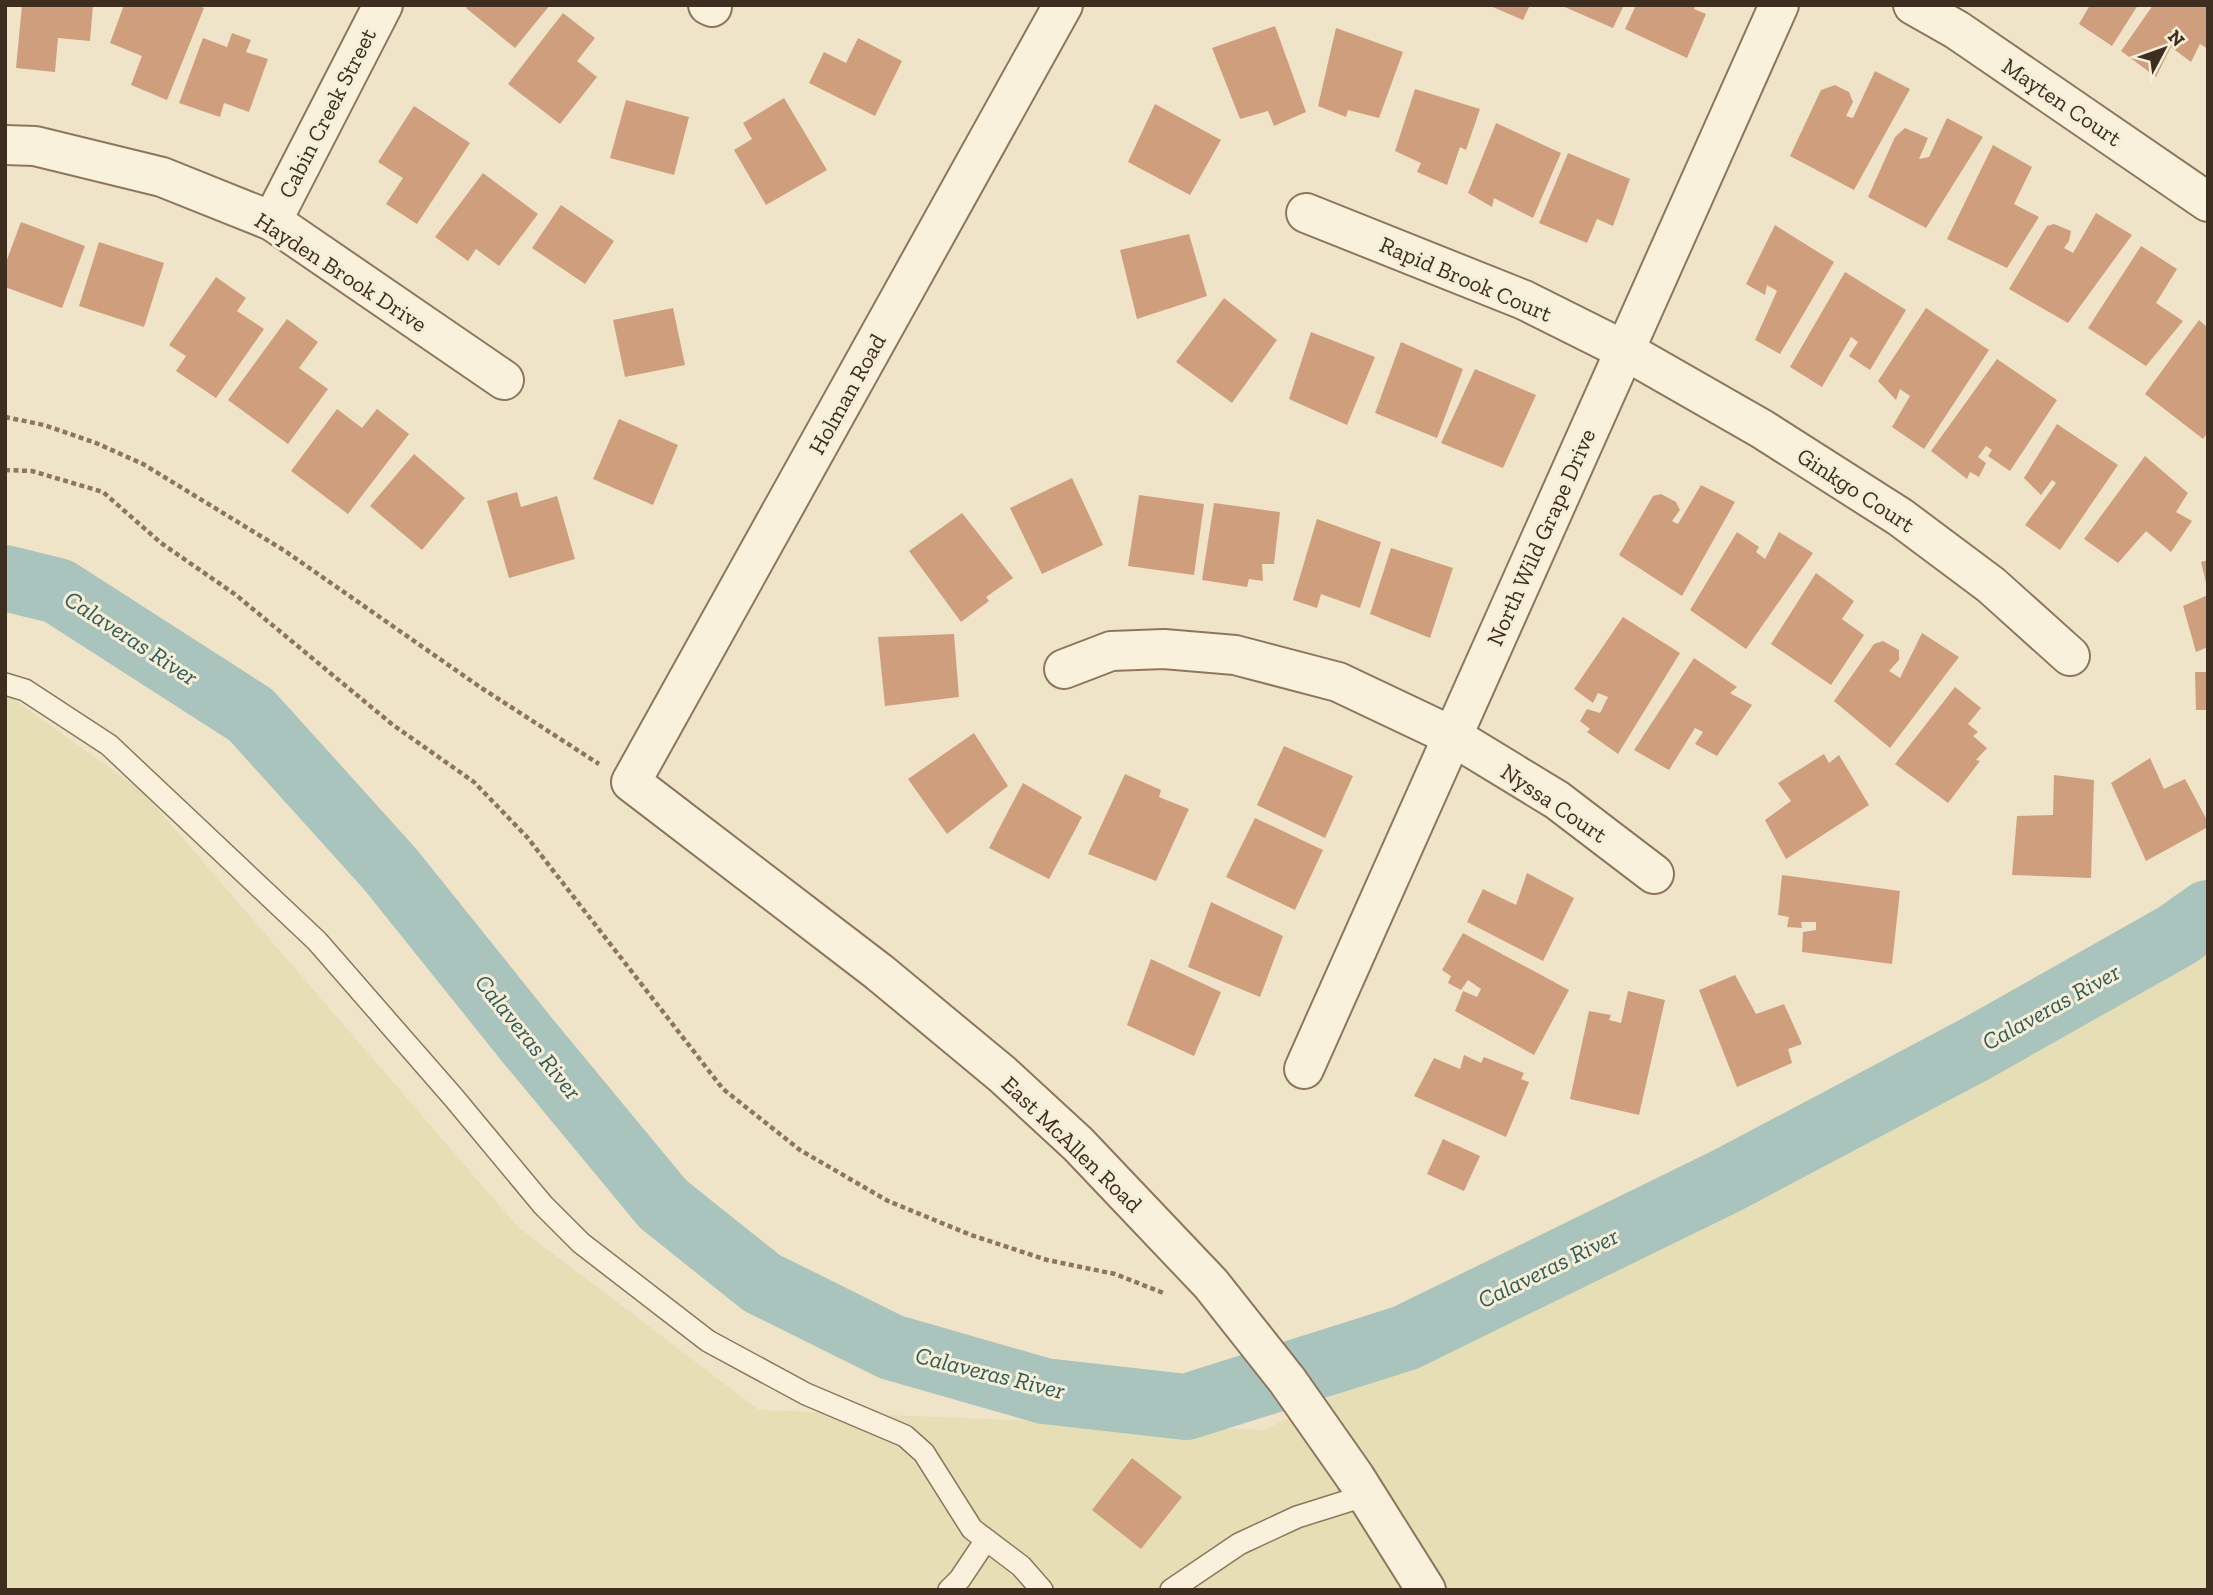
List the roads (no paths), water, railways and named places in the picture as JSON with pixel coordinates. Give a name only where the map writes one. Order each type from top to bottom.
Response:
[{"type":"street","name":"Cabin Creek Street","points":[[272,221],[383,5]]},
{"type":"street","name":"Holman Road","points":[[631,782],[1063,5]]},
{"type":"street","name":"North Wild Grape Drive","points":[[1304,1069],[1779,5]]},
{"type":"street","name":"Mayten Court","points":[[1913,5],[1957,30],[2208,202]]},
{"type":"street","name":"Hayden Brook Drive","points":[[5,145],[35,146],[162,177],[272,221],[505,380]]},
{"type":"street","name":"Rapid Brook Court","points":[[1306,213],[1524,300],[1624,350]]},
{"type":"street","name":"Ginkgo Court","points":[[1624,350],[1762,429],[1900,517],[1991,585],[2070,656]]},
{"type":"street","name":"Nyssa Court","points":[[1064,669],[1111,652],[1164,649],[1235,655],[1338,682],[1452,736],[1557,800],[1654,874]]},
{"type":"street","name":"East McAllen Road","points":[[631,782],[879,972],[1002,1074],[1078,1144],[1220,1296],[1287,1380],[1367,1495],[1426,1590]]},
{"type":"lane","points":[[5,684],[25,690],[110,745],[317,941],[543,1205],[581,1243],[708,1341],[806,1394],[905,1436],[924,1453],[972,1529],[1021,1566],[1042,1590]]},
{"type":"lane","points":[[1171,1590],[1239,1544],[1297,1517],[1367,1495]]},
{"type":"lane","points":[[949,1590],[986,1540]]},
{"type":"waterway","name":"Calaveras River","points":[[5,578],[58,591],[251,715],[390,869],[663,1204],[762,1283],[891,1347],[1044,1391],[1186,1407],[1405,1338],[1728,1180],[1977,1048],[2177,935],[2208,913]]}]
